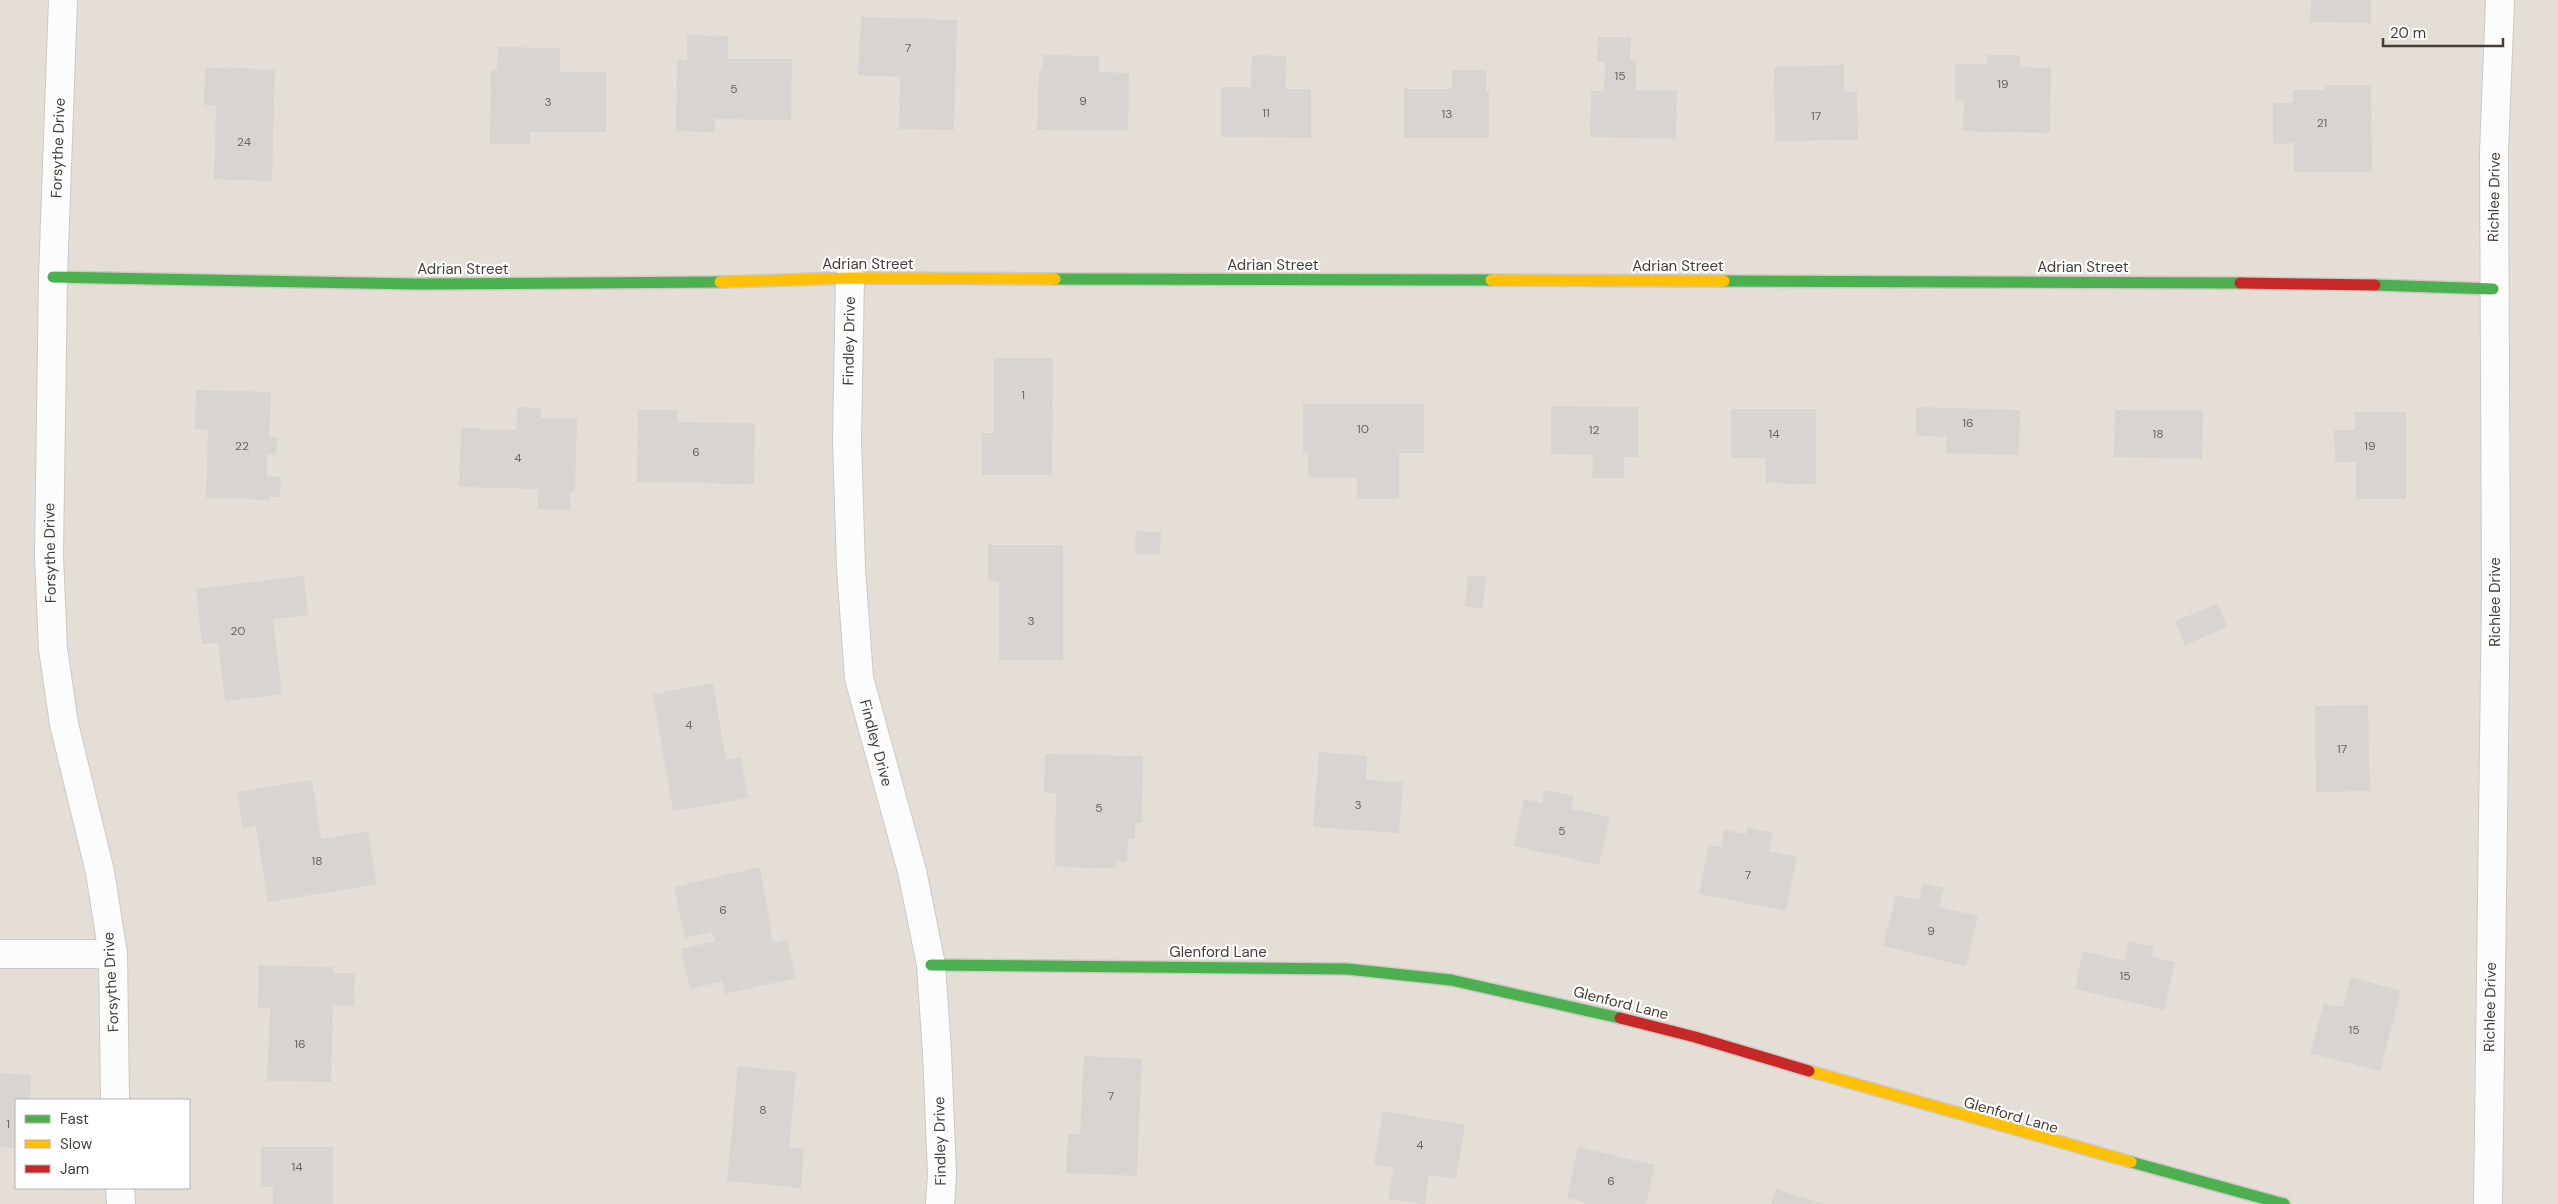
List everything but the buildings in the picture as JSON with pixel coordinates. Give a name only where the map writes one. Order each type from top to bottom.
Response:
[{"type":"street","name":"Forsythe Drive","points":[[63,0],[53,277],[49,556],[53,649],[64,724],[100,872],[113,954],[115,1099]]},
{"type":"street","name":"Richlee Drive","points":[[2488,1204],[2496,592],[2493,289],[2494,152],[2500,0]]},
{"type":"street","name":"Adrian Street","points":[[53,277],[416,284],[676,283],[850,278],[2290,283],[2493,289]]},
{"type":"street","name":"Findley Drive","points":[[850,278],[847,440],[851,568],[858,678],[912,871],[931,966],[942,1175],[940,1204]]},
{"type":"street","points":[[0,954],[113,954]]},
{"type":"street","name":"Glenford Lane","points":[[931,966],[1347,968],[1451,980],[1545,1000],[1694,1037],[1897,1098],[2284,1204]]},
{"type":"street","points":[[120,1189],[121,1204]]},
{"type":"shaded area","points":[[0,0],[2558,0],[2558,1204],[0,1204]]},
{"type":"traffic: fast","points":[[53,277],[416,284],[720,282]]},
{"type":"traffic: fast","points":[[1055,279],[1491,280]]},
{"type":"traffic: fast","points":[[1724,281],[2240,283]]},
{"type":"traffic: fast","points":[[2375,285],[2493,289]]},
{"type":"traffic: fast","points":[[931,965],[1347,969],[1451,980],[1620,1018]]},
{"type":"traffic: fast","points":[[2131,1162],[2284,1204]]},
{"type":"traffic: slow","points":[[720,282],[850,278],[1055,279]]},
{"type":"traffic: slow","points":[[1491,280],[1724,281]]},
{"type":"traffic: slow","points":[[1809,1071],[2131,1162]]},
{"type":"traffic: jam","points":[[2240,283],[2375,285]]},
{"type":"traffic: jam","points":[[1620,1018],[1695,1037],[1809,1071]]}]
